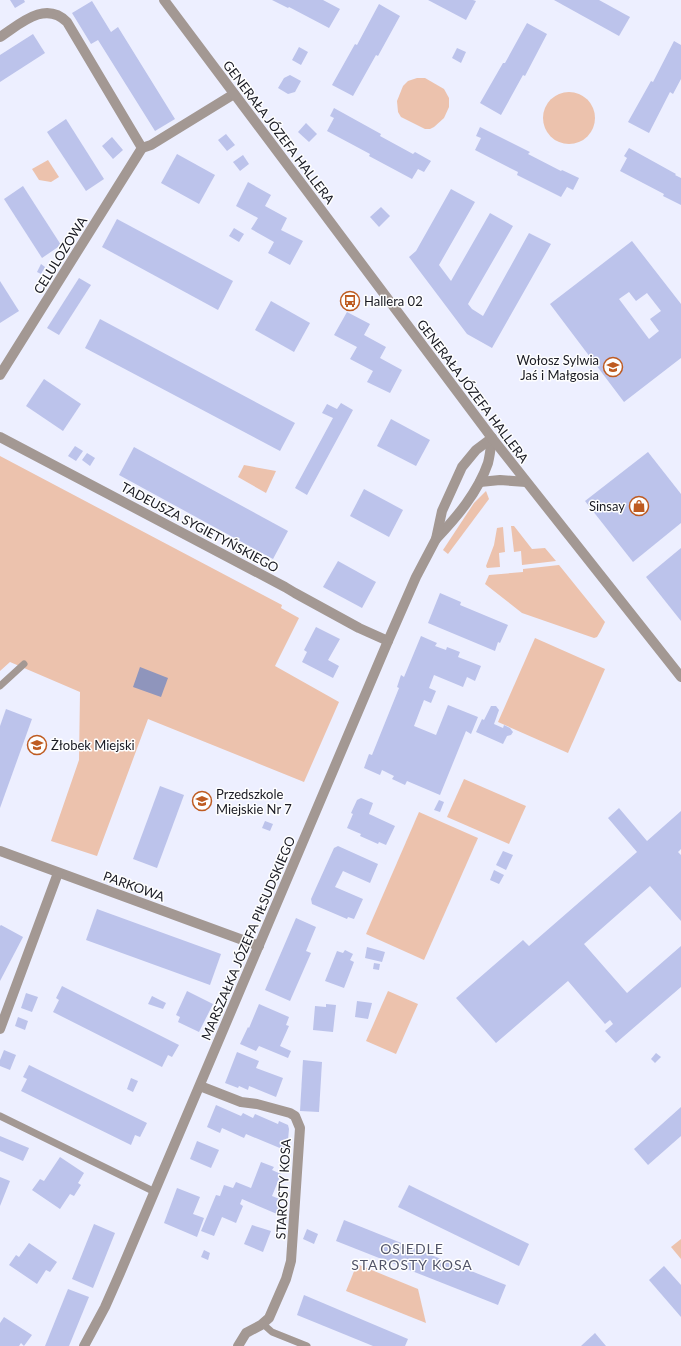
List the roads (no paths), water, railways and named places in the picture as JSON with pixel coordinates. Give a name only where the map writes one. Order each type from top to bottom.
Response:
[{"type":"street","name":"GENERAŁA JÓZEFA HALLERA","points":[[164,0],[492,438],[681,677]]},
{"type":"street","points":[[0,37],[36,14],[48,12],[61,16],[67,22],[142,148],[151,145],[234,94]]},
{"type":"street","name":"CELULOZOWA","points":[[0,375],[142,148]]},
{"type":"street","name":"TADEUSZA SYGIETYŃSKIEGO","points":[[0,437],[285,587],[359,628],[388,641]]},
{"type":"street","name":"MARSZAŁKA JÓZEFA PIŁSUDSKIEGO","points":[[436,539],[455,519],[480,482],[488,461],[492,438]]},
{"type":"street","name":"MARSZAŁKA JÓZEFA PIŁSUDSKIEGO","points":[[84,1346],[120,1273],[388,641],[416,577],[436,539],[442,511],[462,467],[476,450],[492,438]]},
{"type":"street","points":[[480,482],[500,480],[526,482]]},
{"type":"street","name":"PARKOWA","points":[[0,852],[259,946]]},
{"type":"street","points":[[0,1028],[58,873]]},
{"type":"street","name":"STAROSTY KOSA","points":[[200,1086],[241,1102],[257,1104],[290,1113],[295,1116],[300,1128],[292,1261],[272,1313],[267,1321],[246,1333],[238,1346]]},
{"type":"lane","points":[[0,686],[24,664]]},
{"type":"lane","points":[[0,1116],[155,1192]]},
{"type":"lane","points":[[263,1324],[272,1332],[307,1346]]},
{"type":"water","points":[[140,667],[168,678],[161,697],[133,687]]},
{"type":"place","name":"Hallera 02","points":[[350,301]]},
{"type":"place","name":"Wołosz Sylwia Jaś i Małgosia","points":[[613,367]]},
{"type":"place","name":"Sinsay","points":[[639,506]]},
{"type":"place","name":"Żłobek Miejski","points":[[37,745]]},
{"type":"place","name":"Przedszkole Miejskie Nr 7","points":[[202,801]]},
{"type":"district","name":"OSIEDLE STAROSTY KOSA","points":[[412,1256]]}]
